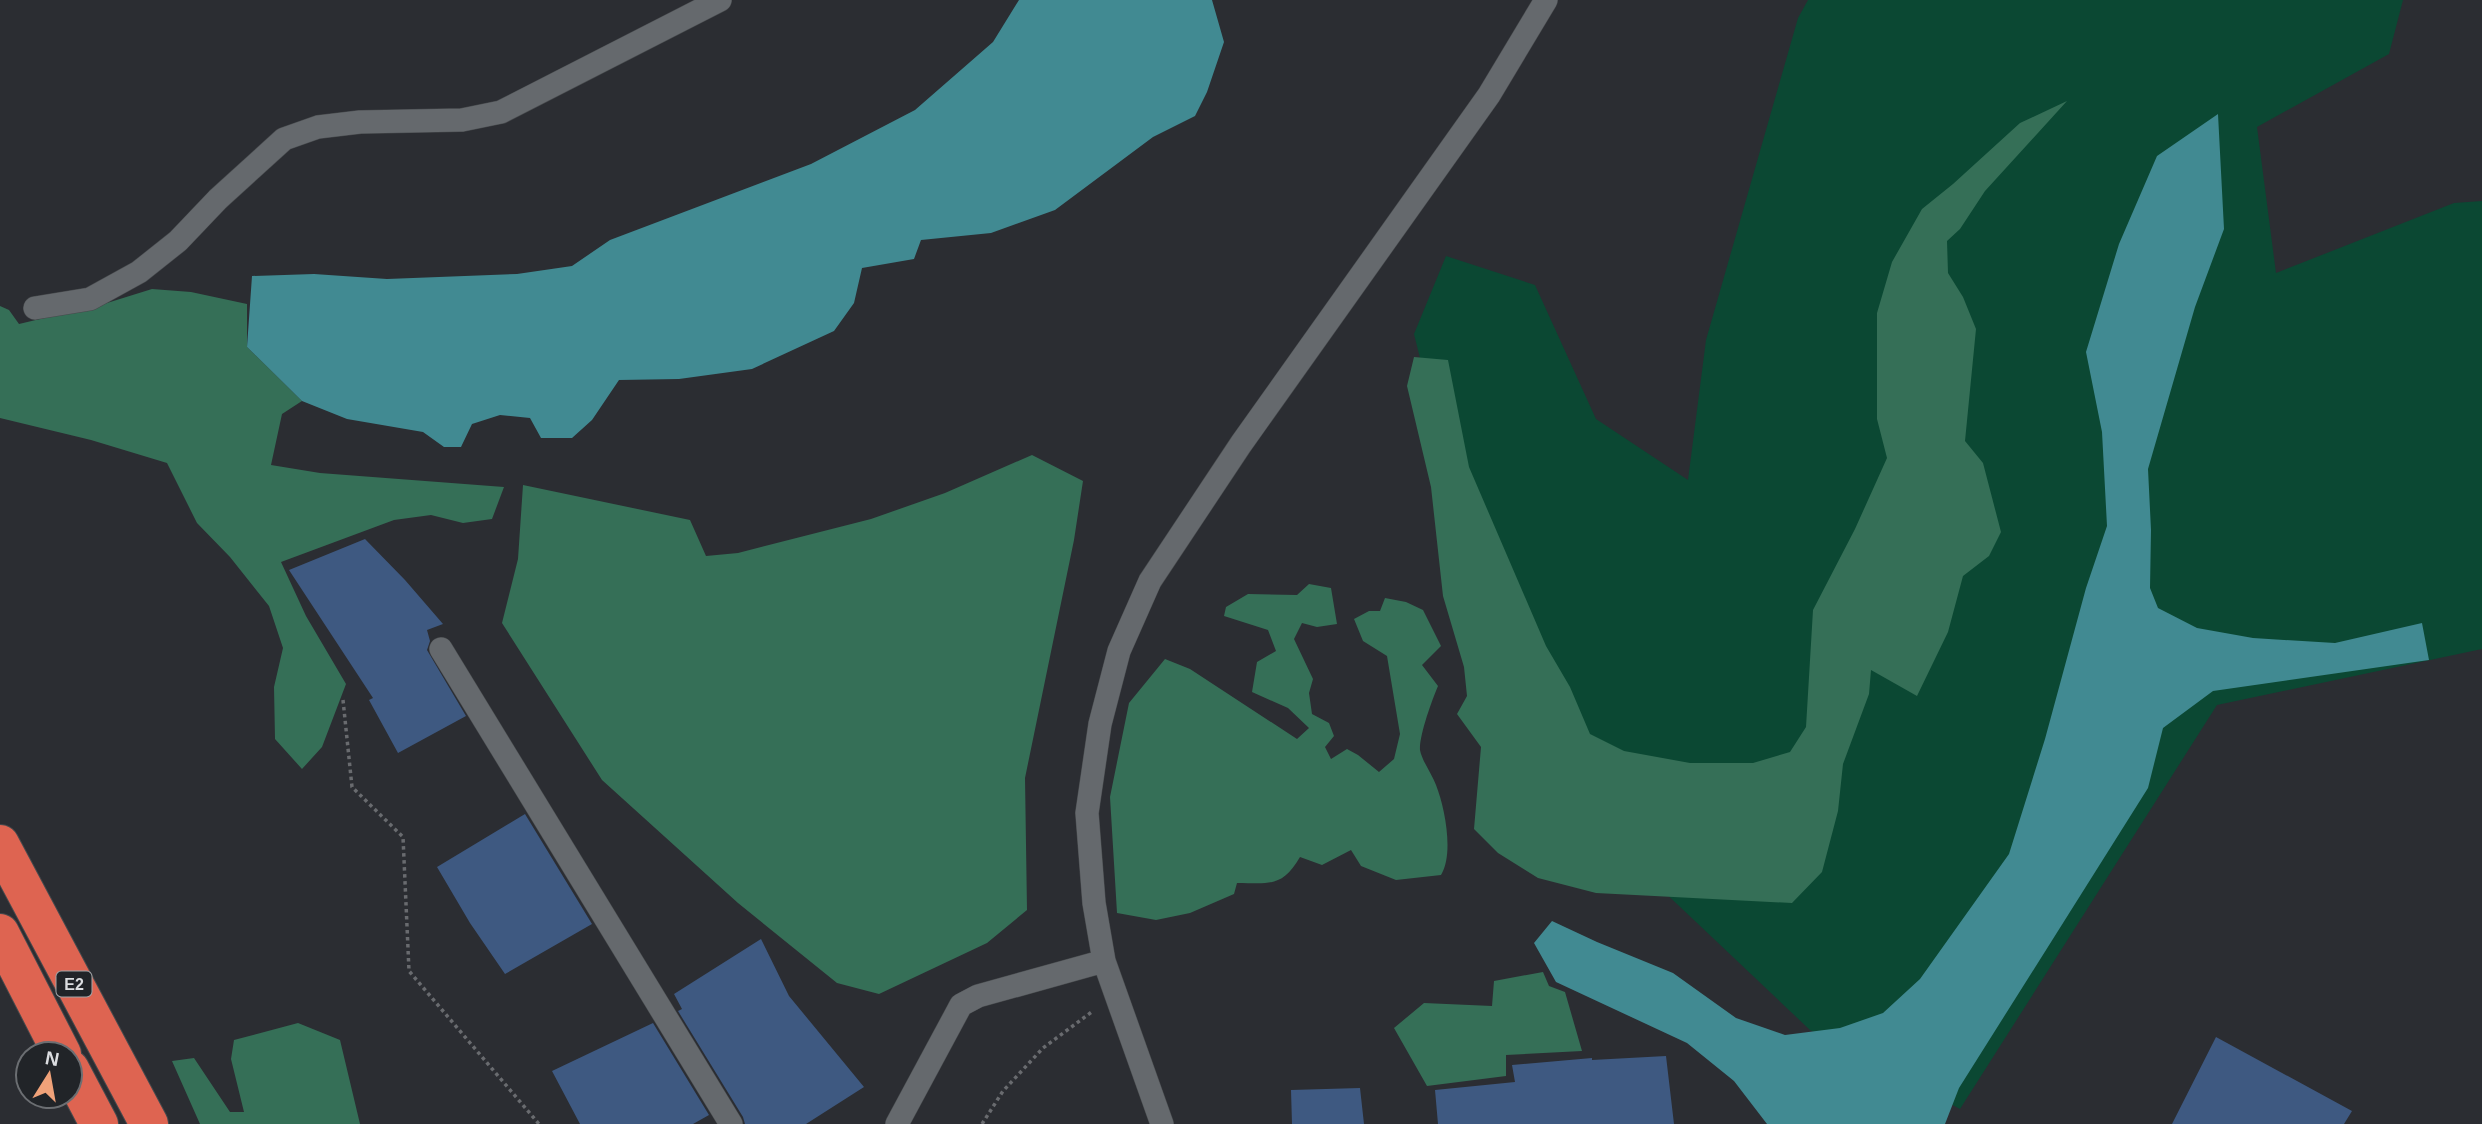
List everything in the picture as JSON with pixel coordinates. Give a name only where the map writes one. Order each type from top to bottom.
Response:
[{"type":"highway","name":"E2","points":[[0,844],[149,1124]]},
{"type":"highway","name":"E2","points":[[0,933],[55,1040]]},
{"type":"highway","points":[[84,1096],[99,1124]]},
{"type":"street","points":[[35,308],[90,299],[139,272],[178,241],[284,139],[318,127],[360,122],[462,121],[501,111],[720,0]]},
{"type":"street","points":[[1162,1124],[1104,961],[1094,903],[1087,813],[1100,724],[1119,651],[1150,581],[1241,444],[1489,95],[1546,0]]},
{"type":"street","points":[[441,649],[731,1124]]},
{"type":"street","points":[[897,1124],[961,1005],[978,996],[1104,961]]},
{"type":"path","points":[[343,700],[352,787],[403,837],[409,971],[539,1124]]},
{"type":"path","points":[[982,1124],[1003,1091],[1043,1048],[1093,1011]]},
{"type":"green space","points":[[1808,0],[2403,0],[2389,54],[2257,127],[2276,273],[2454,203],[2482,201],[2482,649],[2217,705],[1960,1109],[1810,1030],[1565,798],[1496,662],[1414,334],[1446,256],[1535,285],[1596,419],[1688,480],[1706,340],[1798,18]]},
{"type":"green space","points":[[2067,101],[1985,191],[1960,229],[1947,241],[1948,273],[1963,297],[1976,329],[1965,441],[1983,463],[2001,532],[1989,556],[1963,576],[1948,632],[1917,696],[1871,670],[1869,694],[1843,764],[1838,811],[1822,872],[1792,903],[1596,893],[1538,878],[1498,853],[1474,829],[1481,747],[1457,714],[1467,696],[1464,667],[1443,596],[1431,487],[1407,386],[1414,357],[1448,360],[1469,467],[1546,646],[1570,687],[1590,734],[1624,751],[1690,763],[1753,763],[1790,752],[1806,727],[1813,610],[1855,529],[1887,458],[1877,419],[1877,313],[1892,262],[1922,209],[2020,123]]},
{"type":"green space","points":[[152,289],[191,292],[247,304],[247,347],[302,401],[282,414],[271,465],[320,473],[504,487],[492,519],[463,523],[431,515],[394,520],[281,562],[306,616],[346,684],[322,747],[302,769],[275,739],[274,687],[283,648],[269,606],[230,557],[197,523],[167,463],[91,440],[0,418],[0,306],[9,310],[19,324]]},
{"type":"green space","points":[[1032,455],[1083,481],[1074,540],[1025,778],[1027,910],[987,943],[879,994],[837,983],[738,903],[602,780],[502,623],[518,559],[523,485],[690,520],[706,556],[738,553],[871,519],[945,493]]},
{"type":"green space","points":[[1309,584],[1331,588],[1337,624],[1317,627],[1302,623],[1294,639],[1313,679],[1309,693],[1312,714],[1329,723],[1334,736],[1325,747],[1331,759],[1347,749],[1379,772],[1394,759],[1400,734],[1387,656],[1363,641],[1354,619],[1369,611],[1380,611],[1385,598],[1406,602],[1423,610],[1441,646],[1422,665],[1438,686],[1429,709],[1420,750],[1436,785],[1445,818],[1448,843],[1441,875],[1396,880],[1361,866],[1351,850],[1322,865],[1300,857],[1281,879],[1266,883],[1237,883],[1234,894],[1190,913],[1156,920],[1117,913],[1110,797],[1129,703],[1165,659],[1190,669],[1297,739],[1309,728],[1288,708],[1252,692],[1257,662],[1276,651],[1268,630],[1224,616],[1226,607],[1248,594],[1297,595]]},
{"type":"green space","points":[[1543,972],[1549,986],[1565,992],[1582,1051],[1506,1055],[1506,1076],[1427,1086],[1394,1028],[1424,1003],[1492,1006],[1494,981]]},
{"type":"green space","points":[[298,1023],[340,1040],[360,1124],[200,1124],[172,1061],[194,1058],[230,1112],[244,1112],[231,1059],[234,1040]]},
{"type":"water","points":[[1019,0],[1212,0],[1224,42],[1207,92],[1195,116],[1153,137],[1055,210],[991,233],[921,240],[914,259],[862,268],[854,303],[834,331],[752,369],[679,379],[619,380],[592,420],[572,438],[541,438],[530,418],[500,415],[472,424],[461,447],[444,447],[423,432],[347,419],[302,401],[247,347],[252,276],[314,274],[387,279],[517,274],[572,266],[610,240],[811,164],[915,110],[993,42]]},
{"type":"water","points":[[2218,114],[2224,229],[2195,307],[2148,469],[2150,588],[2158,608],[2197,628],[2253,638],[2335,643],[2422,623],[2429,660],[2213,691],[2163,728],[2148,788],[1959,1088],[1945,1124],[1767,1124],[1734,1081],[1687,1043],[1556,982],[1534,943],[1552,921],[1673,973],[1736,1018],[1785,1035],[1840,1028],[1883,1013],[1920,979],[2009,854],[2045,739],[2086,588],[2107,526],[2102,432],[2086,352],[2119,244],[2157,156]]},
{"type":"building","points":[[365,539],[443,624],[427,630],[430,641],[427,650],[466,716],[398,753],[369,700],[373,698],[289,570]]},
{"type":"building","points":[[525,814],[592,924],[505,974],[470,923],[437,867]]},
{"type":"building","points":[[761,939],[789,996],[864,1087],[806,1124],[745,1124],[678,1011],[682,1009],[674,994]]},
{"type":"building","points":[[653,1023],[709,1115],[693,1124],[580,1124],[552,1071]]},
{"type":"building","points":[[2216,1037],[2352,1111],[2344,1124],[2172,1124]]},
{"type":"building","points":[[1666,1056],[1674,1124],[1438,1124],[1435,1090],[1515,1082],[1512,1065],[1592,1058]]},
{"type":"building","points":[[1360,1088],[1364,1124],[1292,1124],[1291,1090]]}]
